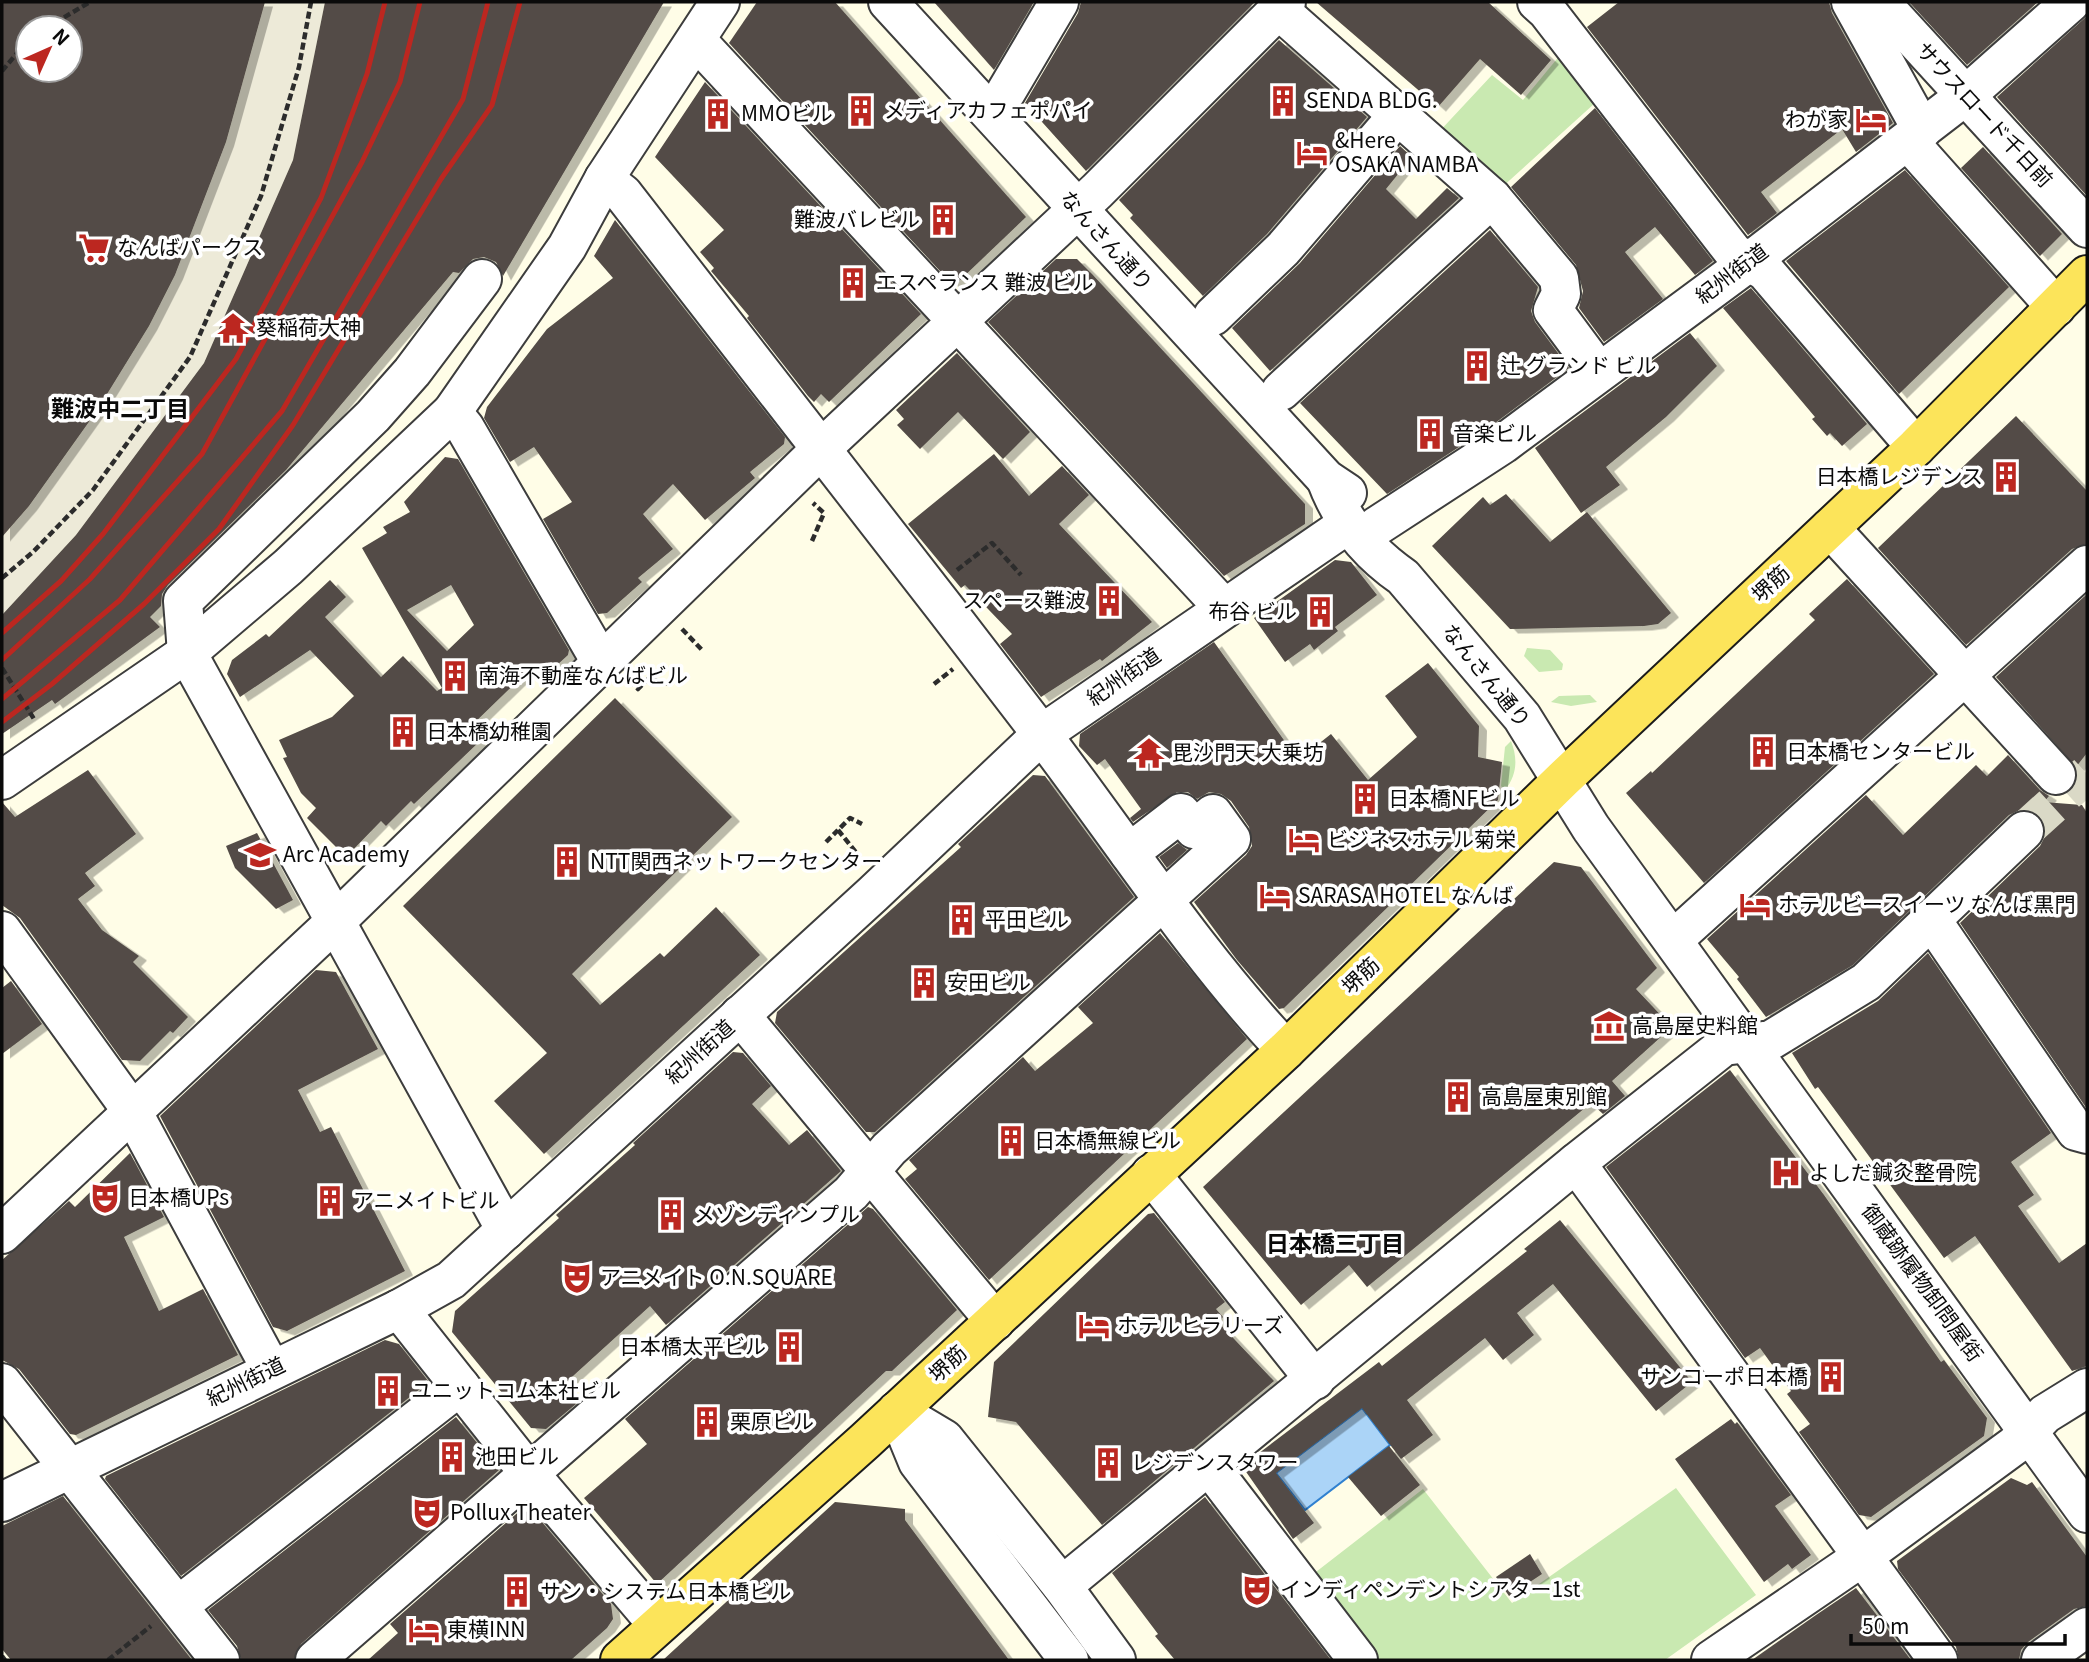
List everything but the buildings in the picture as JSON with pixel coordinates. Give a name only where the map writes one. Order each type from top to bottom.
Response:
[{"type":"main road","name":"堺筋","points":[[620,1660],[897,1411],[1286,1050],[1563,779],[1916,447],[2087,275]]},
{"type":"street","points":[[2,780],[187,653],[288,567],[452,412],[567,247],[604,179],[720,2]]},
{"type":"street","name":"なんさん通り","points":[[888,2],[1076,210],[1326,479],[1336,509],[1363,525],[1379,560],[1403,577],[1522,717],[1563,779]]},
{"type":"street","points":[[1008,88],[1059,2]]},
{"type":"street","points":[[1537,2],[1547,11],[1734,253],[1765,271],[1916,447]]},
{"type":"street","points":[[1851,2],[1915,135],[2056,307]]},
{"type":"street","name":"サウスロード千日前","points":[[1880,2],[2087,228]]},
{"type":"street","name":"紀州街道","points":[[2,1502],[399,1309],[451,1280],[1042,734],[1224,608],[1503,444],[1915,135],[1965,96],[2071,2]]},
{"type":"street","points":[[2,1234],[335,922],[615,671],[822,448],[1076,210],[1282,6],[1492,198],[1559,278],[1561,294],[1553,310],[1600,372]]},
{"type":"street","points":[[696,40],[1224,608]]},
{"type":"street","points":[[1213,316],[1283,249],[1398,114]]},
{"type":"street","points":[[604,179],[623,194],[822,448],[1042,734],[1162,900],[1256,1018],[1286,1050]]},
{"type":"street","points":[[1281,391],[1492,198]]},
{"type":"street","points":[[482,279],[420,362],[373,416],[183,601],[187,653],[506,1230]]},
{"type":"street","points":[[452,412],[465,428],[615,671]]},
{"type":"street","points":[[1830,528],[2056,775]]},
{"type":"street","points":[[1673,940],[2087,565]]},
{"type":"street","name":"御蔵跡履物卸問屋街","points":[[1563,779],[1591,828],[2030,1430],[2087,1513]]},
{"type":"street","points":[[315,1660],[851,1193],[889,1149],[1231,839],[1213,814],[1194,830],[1181,813],[1129,853]]},
{"type":"street","points":[[1062,1586],[1210,1467],[1576,1163],[1724,1046],[1771,1040],[1866,982],[2024,831]]},
{"type":"street","points":[[1931,919],[2076,1131],[2087,1134]]},
{"type":"street","points":[[2,931],[132,1111],[271,1369]]},
{"type":"street","points":[[740,1015],[995,1321]]},
{"type":"street","points":[[1576,1163],[1938,1660]]},
{"type":"street","points":[[1152,1174],[1315,1380]]},
{"type":"street","points":[[399,1309],[529,1473],[658,1625]]},
{"type":"street","points":[[2,1383],[220,1660]]},
{"type":"street","points":[[178,1606],[460,1387]]},
{"type":"street","points":[[1712,1660],[1862,1557],[2015,1445],[2045,1414],[2087,1388]]},
{"type":"street","points":[[897,1411],[944,1439],[1062,1586],[1108,1657]]},
{"type":"street","points":[[897,1411],[918,1462],[1069,1660]]},
{"type":"street","points":[[1210,1467],[1358,1660]]},
{"type":"street","points":[[2042,1660],[2087,1627]]},
{"type":"path","points":[[70,14],[90,2]]},
{"type":"path","points":[[2,578],[33,552],[93,490],[190,357],[261,196],[299,67],[311,2]]},
{"type":"path","points":[[2,71],[14,57]]},
{"type":"path","points":[[807,496],[824,513],[812,541]]},
{"type":"path","points":[[932,590],[992,543],[1021,575]]},
{"type":"path","points":[[673,620],[703,651]]},
{"type":"path","points":[[2,668],[37,723]]},
{"type":"path","points":[[615,671],[638,689],[648,679],[670,684]]},
{"type":"path","points":[[826,842],[850,818],[862,824]]},
{"type":"path","points":[[838,830],[859,856],[857,864]]},
{"type":"path","points":[[108,1660],[178,1606]]},
{"type":"green space","points":[[1566,48],[1605,94],[1500,189],[1437,134],[1492,75],[1523,100]]},
{"type":"green space","points":[[1527,648],[1550,650],[1563,664],[1562,670],[1539,672],[1524,656]]},
{"type":"green space","points":[[1590,695],[1597,702],[1571,706],[1551,702],[1559,696]]},
{"type":"green space","points":[[1511,741],[1515,767],[1505,790],[1501,786],[1505,747]]},
{"type":"green space","points":[[1676,1488],[1756,1595],[1665,1660],[1377,1660],[1312,1575],[1423,1489],[1512,1603]]},
{"type":"shaded area","points":[[265,2],[325,2],[293,160],[204,363],[76,535],[2,615],[2,537],[29,506],[96,412],[149,326],[175,275],[226,142]]},
{"type":"water","points":[[1362,1408],[1390,1445],[1305,1510],[1276,1473]]},
{"type":"tunnel","points":[[2024,831],[2087,774]]},
{"type":"railway","points":[[2,633],[61,581],[103,534],[236,359],[321,198],[367,74],[385,2]]},
{"type":"railway","points":[[2,660],[90,579],[202,454],[362,162],[400,82],[420,2]]},
{"type":"railway","points":[[2,699],[120,600],[282,411],[463,99],[488,2]]},
{"type":"railway","points":[[2,722],[52,684],[144,604],[219,529],[293,425],[441,179],[492,105],[520,2]]},
{"type":"place","name":"SENDA BLDG.","points":[[1283,101]]},
{"type":"place","name":"メディアカフェポパイ","points":[[861,111]]},
{"type":"place","name":"MMOビル","points":[[718,114]]},
{"type":"place","name":"わが家","points":[[1871,120]]},
{"type":"place","name":"&Here OSAKA NAMBA","points":[[1312,153]]},
{"type":"place","name":"難波バレビル","points":[[943,220]]},
{"type":"place","name":"なんばパークス","points":[[94,248]]},
{"type":"place","name":"エスペランス 難波 ビル","points":[[853,283]]},
{"type":"place","name":"葵稲荷大神","points":[[233,328]]},
{"type":"place","name":"辻 グランド ビル","points":[[1477,366]]},
{"type":"place","name":"音楽ビル","points":[[1430,434]]},
{"type":"place","name":"日本橋レジデンス","points":[[2006,477]]},
{"type":"place","name":"スペース難波","points":[[1109,601]]},
{"type":"place","name":"布谷 ビル","points":[[1320,612]]},
{"type":"place","name":"南海不動産なんばビル","points":[[455,676]]},
{"type":"place","name":"日本橋幼稚園","points":[[403,732]]},
{"type":"place","name":"日本橋センタービル","points":[[1763,752]]},
{"type":"place","name":"毘沙門天 大乗坊","points":[[1149,753]]},
{"type":"place","name":"日本橋NFビル","points":[[1365,799]]},
{"type":"place","name":"ビジネスホテル菊栄","points":[[1304,840]]},
{"type":"place","name":"Arc Academy","points":[[260,855]]},
{"type":"place","name":"NTT関西ネットワークセンター","points":[[567,862]]},
{"type":"place","name":"SARASA HOTEL なんば","points":[[1275,896]]},
{"type":"place","name":"ホテルビースイーツ なんば黒門","points":[[1755,905]]},
{"type":"place","name":"平田ビル","points":[[962,920]]},
{"type":"place","name":"安田ビル","points":[[924,983]]},
{"type":"place","name":"高島屋史料館","points":[[1609,1026]]},
{"type":"place","name":"高島屋東別館","points":[[1458,1097]]},
{"type":"place","name":"日本橋無線ビル","points":[[1011,1141]]},
{"type":"place","name":"よしだ鍼灸整骨院","points":[[1786,1173]]},
{"type":"place","name":"日本橋UPs","points":[[105,1198]]},
{"type":"place","name":"アニメイトビル","points":[[330,1201]]},
{"type":"place","name":"メゾンディンプル","points":[[671,1215]]},
{"type":"place","name":"アニメイト O.N.SQUARE","points":[[577,1278]]},
{"type":"place","name":"ホテルヒラリーズ","points":[[1094,1326]]},
{"type":"place","name":"日本橋太平ビル","points":[[789,1347]]},
{"type":"place","name":"サンコーポ日本橋","points":[[1831,1377]]},
{"type":"place","name":"ユニットコム本社ビル","points":[[388,1391]]},
{"type":"place","name":"栗原ビル","points":[[707,1422]]},
{"type":"place","name":"池田ビル","points":[[452,1457]]},
{"type":"place","name":"レジデンスタワー","points":[[1108,1463]]},
{"type":"place","name":"Pollux Theater","points":[[427,1513]]},
{"type":"place","name":"インディペンデントシアター1st","points":[[1257,1590]]},
{"type":"place","name":"サン・システム日本橋ビル","points":[[517,1592]]},
{"type":"place","name":"東横INN","points":[[424,1630]]},
{"type":"district","name":"難波中二丁目","points":[[120,409]]},
{"type":"district","name":"日本橋三丁目","points":[[1335,1244]]}]
